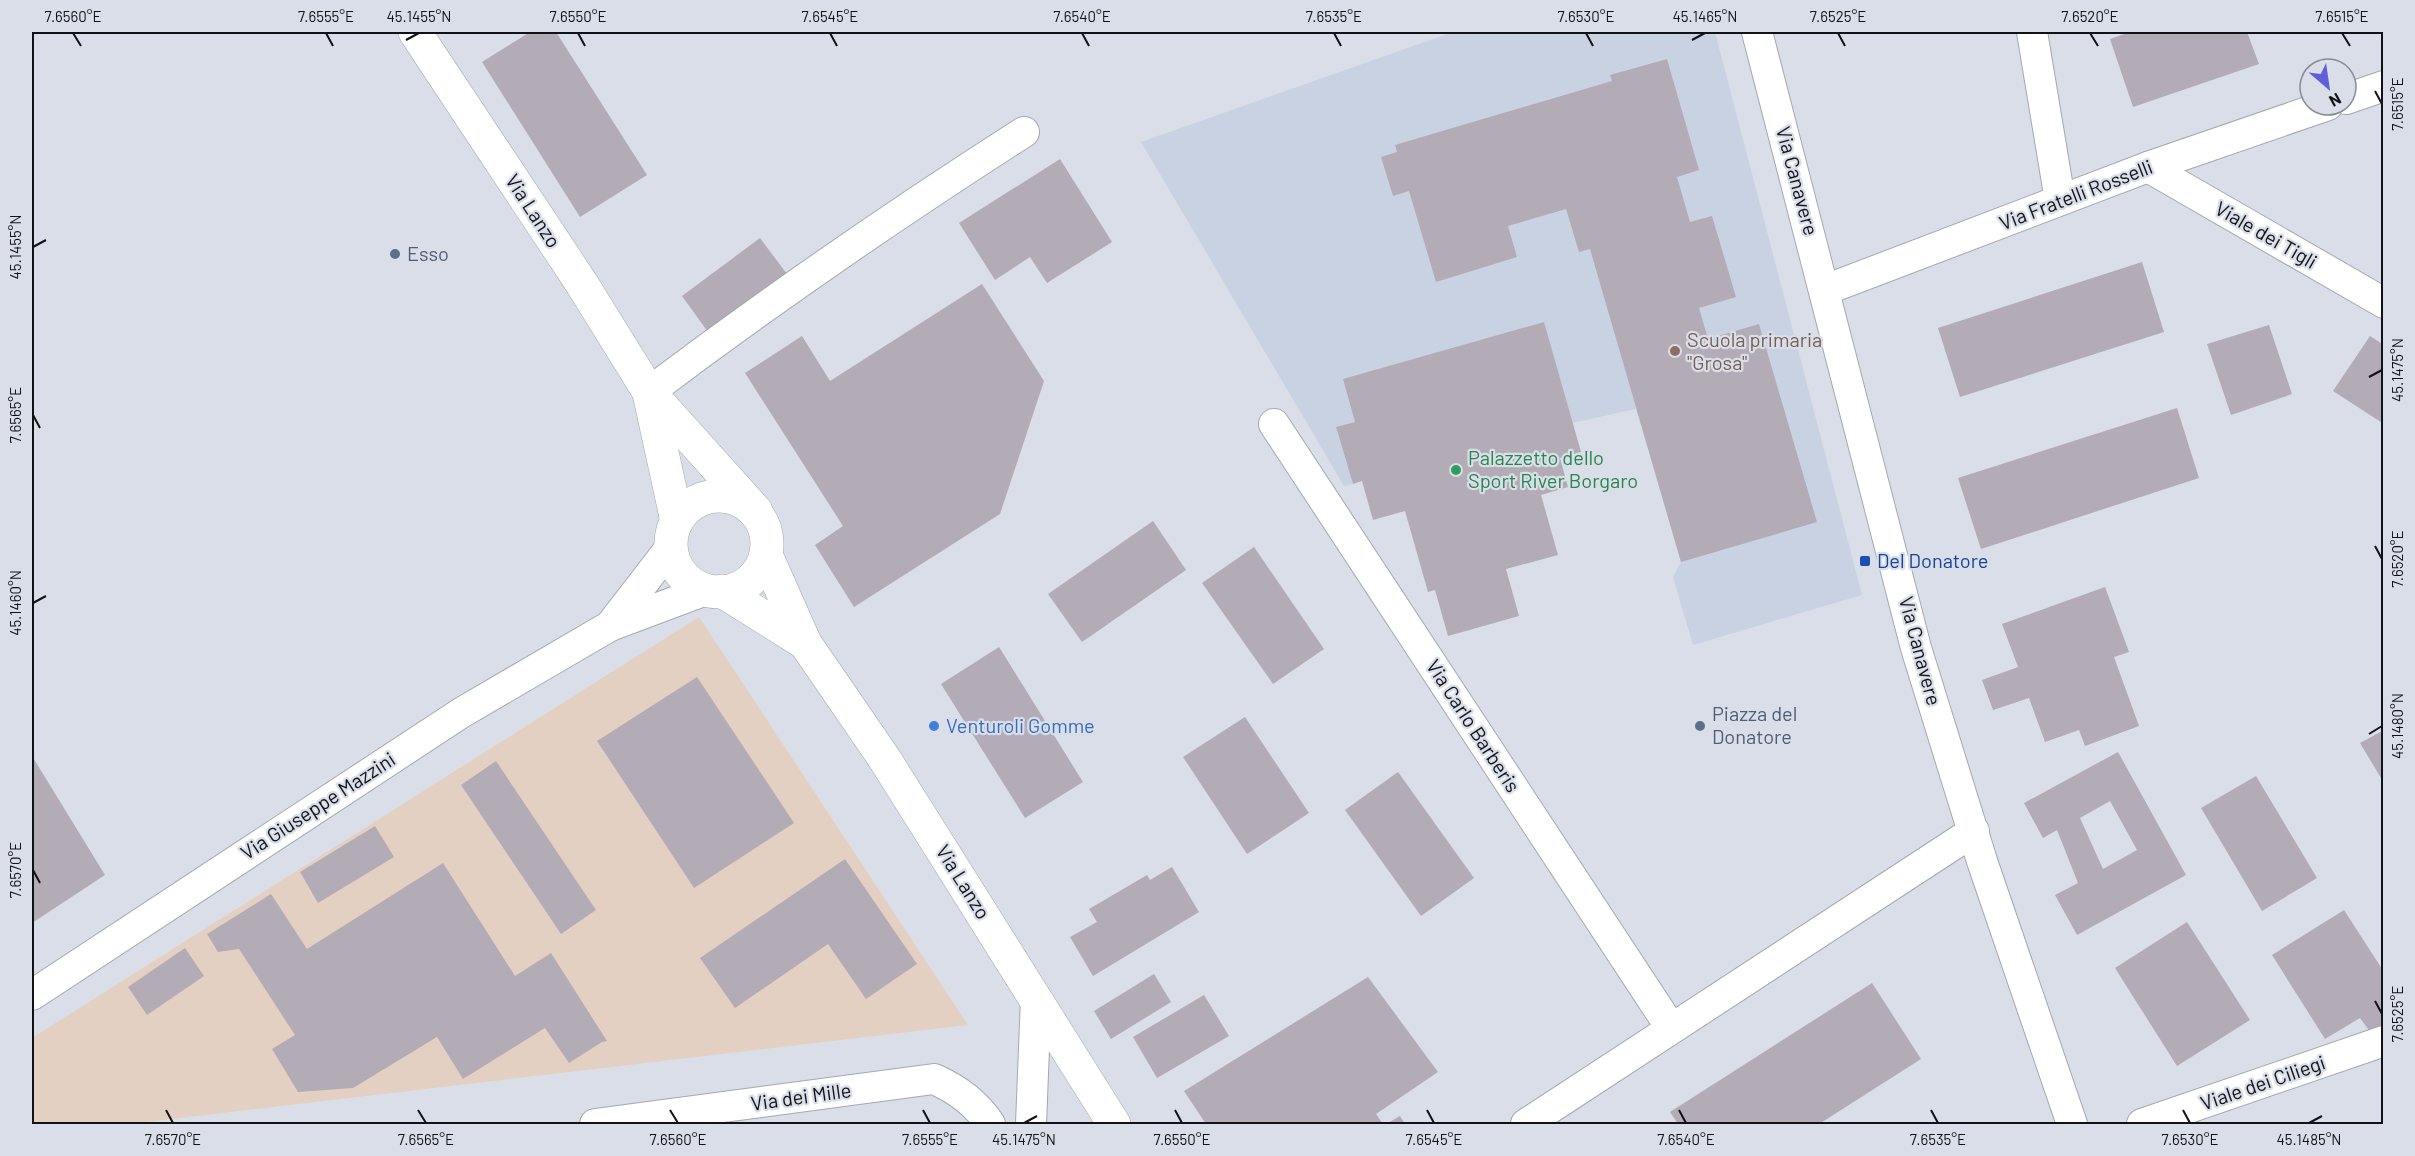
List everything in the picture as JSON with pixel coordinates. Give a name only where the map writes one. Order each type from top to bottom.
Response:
[{"type":"street","name":"Via Lanzo","points":[[415,32],[582,284],[649,392],[756,511]]},
{"type":"street","name":"Via Canavere","points":[[1757,32],[1916,648],[2072,1125]]},
{"type":"street","points":[[2032,32],[2060,200]]},
{"type":"street","points":[[2358,95],[2384,86]]},
{"type":"street","name":"Via Fratelli Rosselli","points":[[1825,290],[2148,167],[2298,115]]},
{"type":"street","points":[[649,392],[802,279],[1024,132]]},
{"type":"street","name":"Viale dei Tigli","points":[[2148,167],[2384,303]]},
{"type":"street","name":"Via Lanzo","points":[[649,392],[674,534]]},
{"type":"street","name":"Via Carlo Barberis","points":[[1274,424],[1671,1028]]},
{"type":"street","points":[[714,495],[729,496],[744,502],[756,511],[764,525],[767,539],[766,555],[755,576],[734,590],[714,591],[692,584],[681,574],[674,562],[674,534],[686,508],[714,495]]},
{"type":"street","name":"Via Giuseppe Mazzini","points":[[610,626],[674,534]]},
{"type":"street","name":"Via Lanzo","points":[[766,555],[805,644],[885,758],[1114,1125]]},
{"type":"street","name":"Via Lanzo","points":[[714,591],[805,644]]},
{"type":"street","name":"Via Giuseppe Mazzini","points":[[32,995],[461,712],[610,626],[714,591]]},
{"type":"street","points":[[1526,1125],[1974,831]]},
{"type":"street","points":[[1031,1125],[1036,998]]},
{"type":"street","name":"Viale dei Ciliegi","points":[[2142,1125],[2384,1041]]},
{"type":"street","name":"Via dei Mille","points":[[595,1125],[934,1079],[955,1088],[983,1113],[990,1125]]},
{"type":"shaded area","name":"Scuola primaria \"Grosa\"","points":[[1453,32],[1715,32],[1862,595],[1693,645],[1673,577],[1681,562],[1636,409],[1572,423],[1355,422],[1336,428],[1353,484],[1344,486],[1141,142]]},
{"type":"shaded area","points":[[699,617],[968,1025],[130,1124],[32,1124],[32,1038]]},
{"type":"building","points":[[530,32],[556,32],[647,175],[580,217],[482,62]]},
{"type":"building","points":[[2130,32],[2247,32],[2259,64],[2133,107],[2110,39]]},
{"type":"building","points":[[1667,59],[1699,170],[1677,177],[1690,222],[1712,216],[1736,297],[1699,308],[1708,339],[1759,324],[1817,522],[1681,562],[1590,249],[1579,252],[1566,209],[1508,226],[1517,257],[1436,282],[1409,191],[1393,196],[1381,157],[1397,152],[1395,145],[1612,81],[1610,75]]},
{"type":"building","points":[[1060,159],[1112,242],[1047,283],[1030,257],[995,280],[959,223]]},
{"type":"building","points":[[760,238],[787,274],[708,332],[682,296]]},
{"type":"building","points":[[2142,262],[2164,332],[1960,397],[1938,328]]},
{"type":"building","points":[[982,284],[1044,381],[1000,514],[854,607],[815,545],[843,526],[745,373],[802,336],[830,381]]},
{"type":"building","name":"Palazzetto dello Sport River Borgaro","points":[[1544,322],[1581,452],[1560,458],[1568,487],[1541,495],[1558,555],[1506,569],[1519,616],[1448,636],[1435,590],[1428,592],[1405,511],[1373,520],[1362,481],[1353,484],[1336,427],[1355,422],[1343,379]]},
{"type":"building","points":[[2269,325],[2292,394],[2231,415],[2207,344]]},
{"type":"building","points":[[2370,336],[2384,345],[2384,424],[2333,391]]},
{"type":"building","points":[[2177,408],[2199,478],[1981,549],[1958,478]]},
{"type":"building","points":[[1153,521],[1186,570],[1082,642],[1048,594]]},
{"type":"building","points":[[1254,547],[1324,649],[1273,684],[1202,583]]},
{"type":"building","points":[[2105,587],[2129,652],[2114,657],[2139,726],[2085,746],[2079,730],[2045,742],[2029,698],[1993,710],[1982,680],[2018,667],[2002,624]]},
{"type":"building","points":[[999,647],[1083,782],[1025,818],[941,684]]},
{"type":"building","points":[[697,677],[794,823],[694,888],[597,741]]},
{"type":"building","points":[[1245,717],[1309,813],[1247,854],[1183,757]]},
{"type":"building","points":[[2384,730],[2384,783],[2360,743]]},
{"type":"building","points":[[2118,752],[2186,875],[2077,935],[2055,895],[2078,883],[2057,830],[2043,838],[2024,803]],"holes":[[[2110,801],[2137,850],[2103,869],[2080,818]]]},
{"type":"building","points":[[32,756],[105,875],[32,923]]},
{"type":"building","points":[[496,761],[596,910],[561,934],[461,785]]},
{"type":"building","points":[[1398,772],[1474,878],[1421,916],[1345,810]]},
{"type":"building","points":[[2256,776],[2317,878],[2262,911],[2201,808]]},
{"type":"building","points":[[375,826],[394,857],[318,903],[300,872]]},
{"type":"building","points":[[845,859],[917,964],[866,999],[828,944],[735,1008],[700,958]]},
{"type":"building","points":[[443,863],[515,976],[551,953],[607,1041],[569,1063],[545,1028],[463,1079],[437,1037],[353,1088],[298,1092],[272,1049],[295,1035],[239,949],[218,952],[207,934],[271,894],[307,949]]},
{"type":"building","points":[[1172,867],[1199,912],[1093,976],[1070,937],[1097,922],[1089,909],[1147,875],[1150,880]]},
{"type":"building","points":[[2344,910],[2384,972],[2384,1025],[2371,1033],[2360,1018],[2325,1039],[2272,955]]},
{"type":"building","points":[[2187,922],[2250,1020],[2177,1066],[2115,968]]},
{"type":"building","points":[[185,948],[204,976],[147,1015],[128,987]]},
{"type":"building","points":[[1154,974],[1171,1002],[1111,1039],[1094,1011]]},
{"type":"building","points":[[1368,977],[1438,1072],[1376,1114],[1383,1124],[1206,1124],[1184,1091]]},
{"type":"building","points":[[1872,983],[1921,1059],[1819,1124],[1678,1124],[1670,1112]]},
{"type":"building","points":[[1204,995],[1229,1036],[1157,1078],[1133,1037]]},
{"type":"building","points":[[1400,1116],[1405,1124],[1386,1124]]},
{"type":"place","name":"Esso","points":[[395,254]]},
{"type":"place","name":"Scuola primaria \"Grosa\"","points":[[1675,351]]},
{"type":"place","name":"Palazzetto dello Sport River Borgaro","points":[[1456,470]]},
{"type":"place","name":"Del Donatore","points":[[1865,561]]},
{"type":"place","name":"Venturoli Gomme","points":[[934,726]]},
{"type":"place","name":"Piazza del Donatore","points":[[1700,726]]}]
